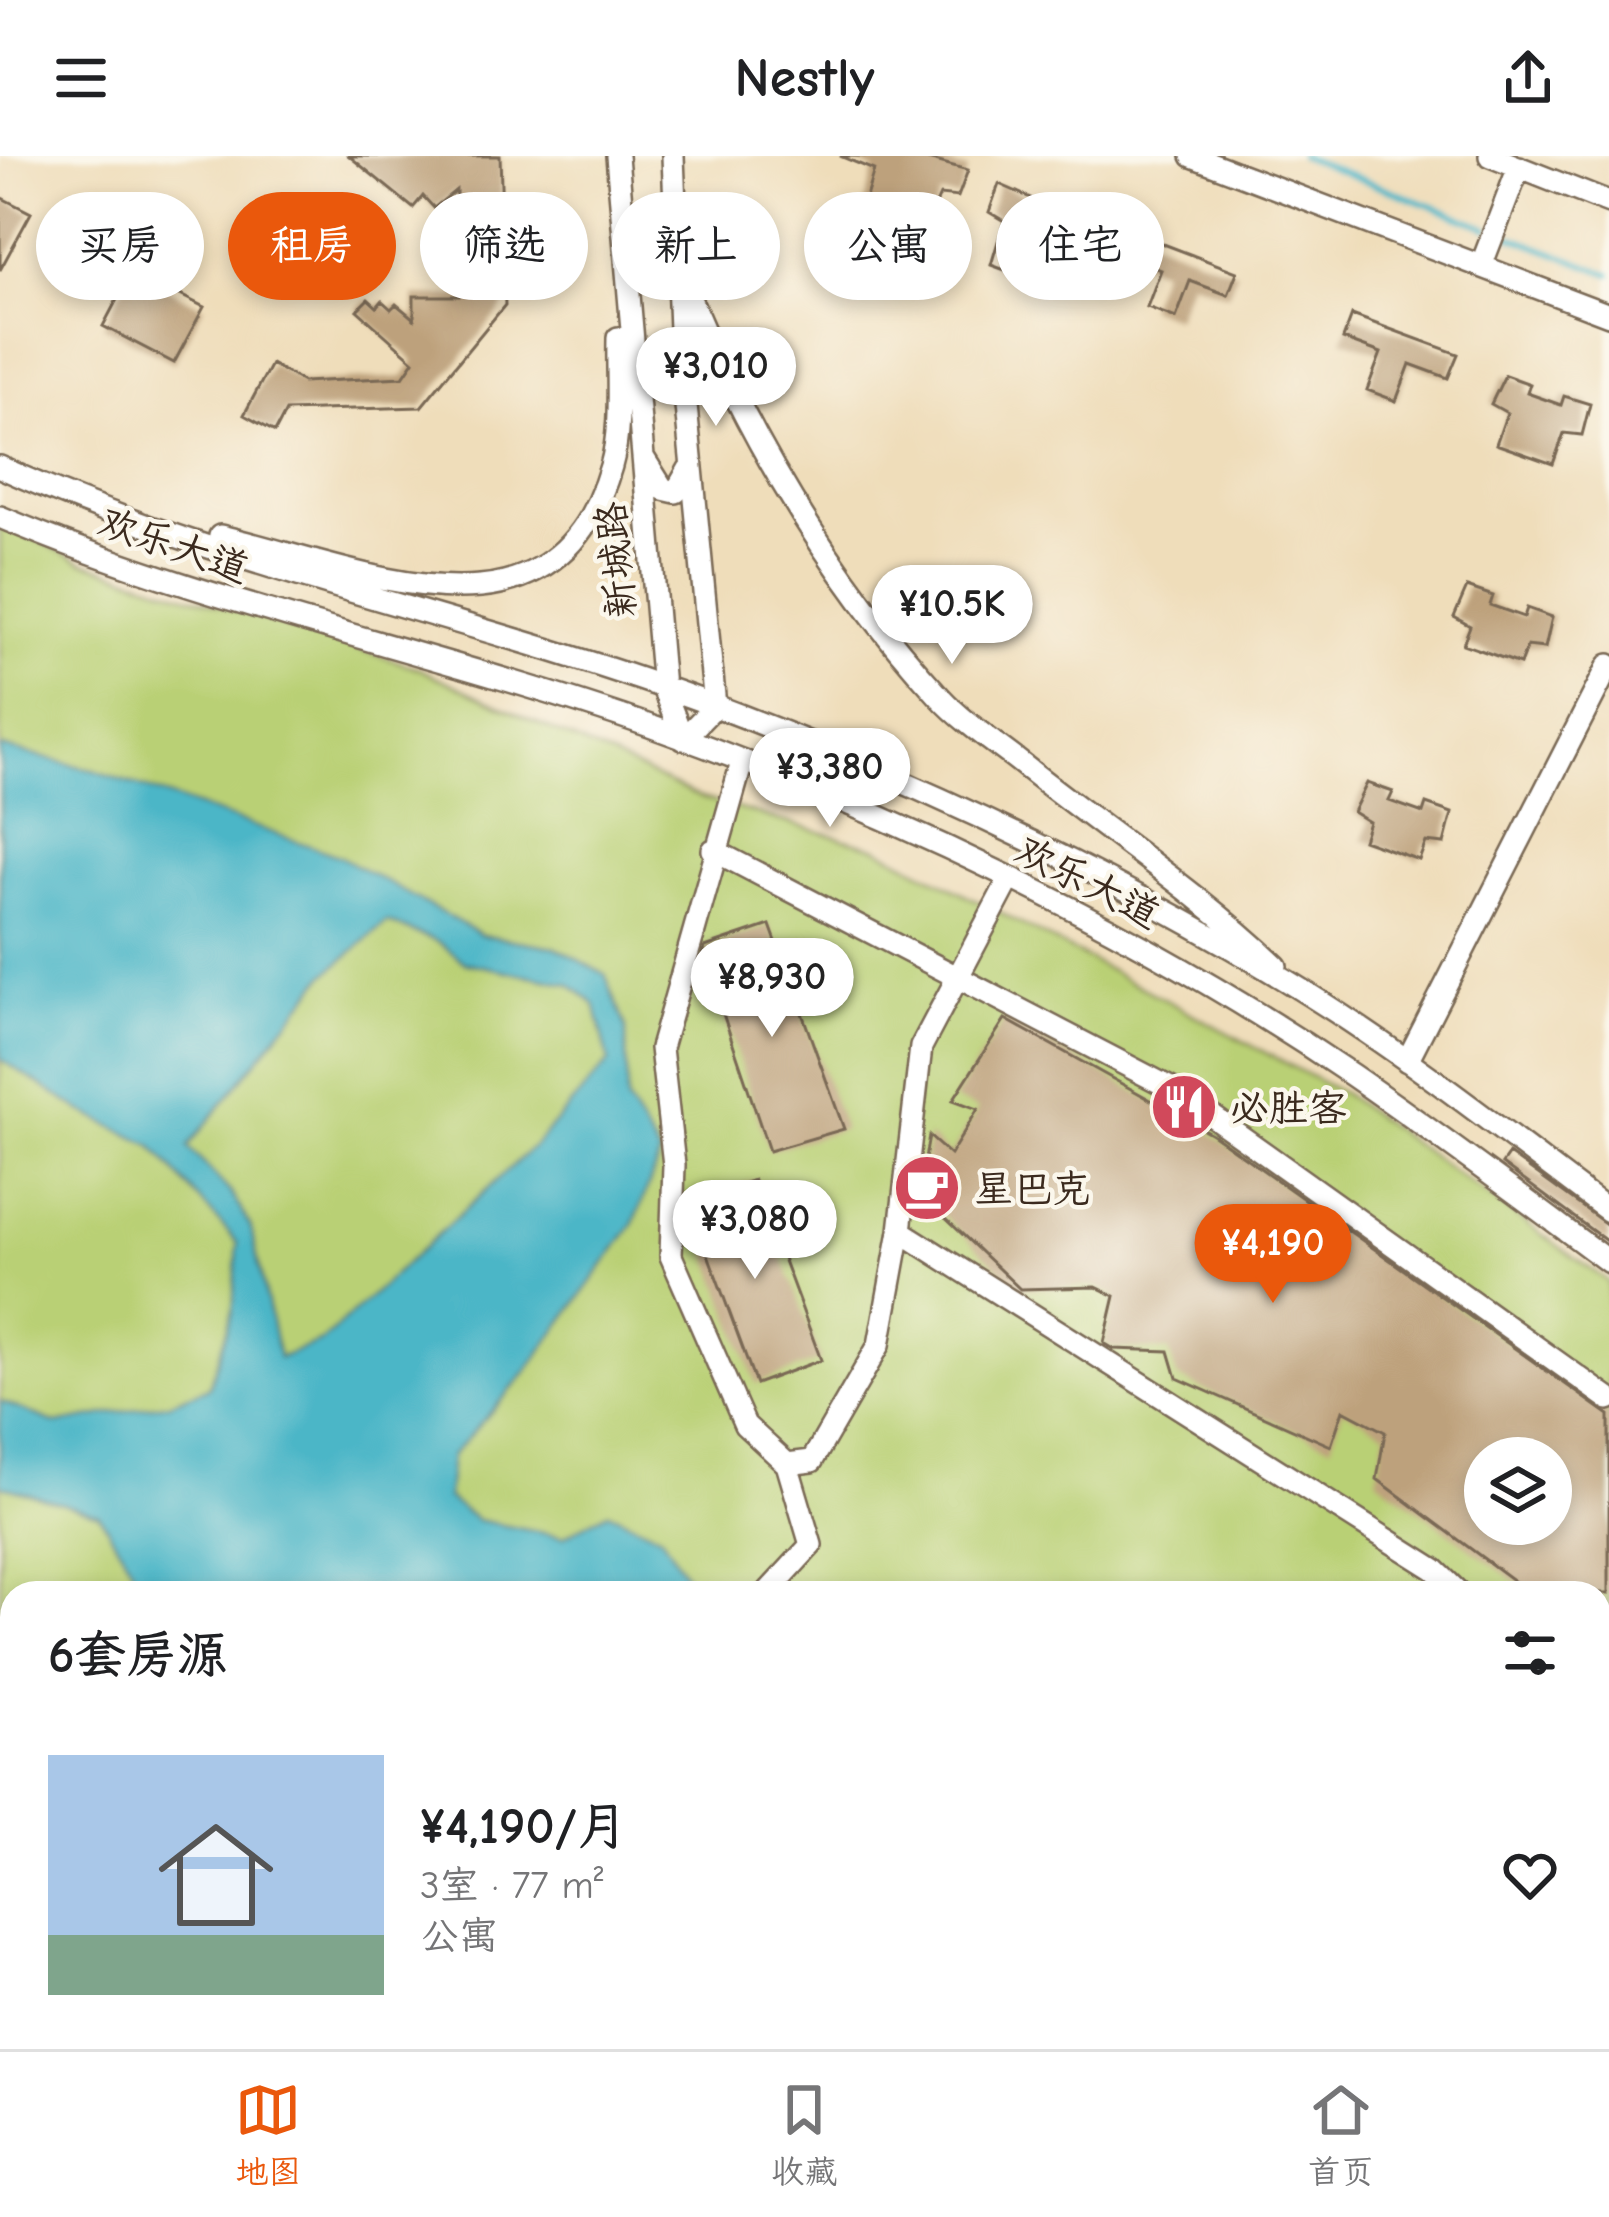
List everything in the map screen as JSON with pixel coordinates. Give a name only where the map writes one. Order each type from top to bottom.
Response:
[{"type":"street","name":"新城路","points":[[617,156],[619,192]]},
{"type":"street","points":[[673,156],[675,192]]},
{"type":"street","points":[[1192,156],[1484,259],[1609,315]]},
{"type":"street","points":[[1490,156],[1528,165],[1609,202]]},
{"type":"street","points":[[1484,259],[1507,199],[1528,165]]},
{"type":"street","points":[[102,509],[409,584],[501,587],[548,568],[588,521],[612,464],[620,300]]},
{"type":"street","name":"新城路","points":[[627,300],[663,688],[683,739]]},
{"type":"street","points":[[680,300],[690,467],[715,706],[683,739]]},
{"type":"street","points":[[691,300],[734,402],[833,562],[942,700],[1108,834],[1216,909],[1303,991]]},
{"type":"street","points":[[640,452],[663,489],[676,492],[690,467]]},
{"type":"street","name":"欢乐大道","points":[[0,467],[102,509],[715,706],[1057,856],[1303,991],[1407,1061],[1609,1211]]},
{"type":"street","name":"欢乐大道","points":[[0,517],[162,581],[468,670],[683,739],[1009,880],[1156,955],[1350,1074],[1609,1262]]},
{"type":"street","points":[[468,670],[478,628]]},
{"type":"street","points":[[1407,1061],[1609,665]]},
{"type":"street","points":[[742,762],[713,850],[661,1048],[674,1166],[671,1256],[746,1425],[787,1464],[811,1545],[778,1581]]},
{"type":"street","points":[[851,808],[867,769]]},
{"type":"street","points":[[713,850],[1180,1093],[1609,1399]]},
{"type":"street","points":[[787,1464],[812,1461],[879,1345],[900,1231],[921,1047],[1009,880]]},
{"type":"street","points":[[900,1231],[1446,1581]]},
{"type":"green space","points":[[0,522],[82,562],[415,667],[701,798],[877,848],[1344,1094],[1609,1282],[1609,1581],[0,1581]]},
{"type":"water","points":[[0,747],[93,770],[339,856],[482,935],[555,947],[605,974],[626,1028],[627,1102],[660,1155],[634,1223],[525,1374],[451,1456],[447,1498],[477,1520],[563,1537],[608,1512],[661,1536],[689,1581],[133,1581],[132,1568],[99,1514],[0,1485],[0,1401],[56,1424],[169,1403],[209,1387],[233,1311],[238,1243],[152,1146],[83,1112],[0,1059]],"holes":[[[387,922],[439,942],[464,962],[569,984],[595,1004],[609,1062],[535,1145],[322,1341],[279,1358],[250,1225],[231,1193],[188,1147],[325,975]]]},
{"type":"building","points":[[349,156],[500,156],[501,192],[420,192],[413,208]]},
{"type":"building","points":[[840,156],[917,156],[968,170],[960,192],[868,192],[874,170]]},
{"type":"building","points":[[0,197],[31,213],[0,270]]},
{"type":"building","points":[[1164,244],[1237,272],[1228,295],[1190,281],[1176,318],[1147,307],[1150,300],[1164,300]]},
{"type":"building","points":[[414,296],[420,300],[505,300],[421,407],[286,411],[275,432],[244,415],[271,364],[303,382],[403,377],[414,361],[357,310],[367,300],[377,307],[382,301],[391,309],[396,304],[414,319]]},
{"type":"building","points":[[117,300],[190,300],[204,307],[174,363],[103,326]]},
{"type":"building","points":[[1352,315],[1458,354],[1448,378],[1410,364],[1396,401],[1367,390],[1381,353],[1343,339]]},
{"type":"building","points":[[1505,375],[1530,384],[1527,393],[1561,405],[1564,396],[1590,404],[1582,435],[1564,433],[1553,464],[1496,444],[1507,413],[1491,404]]},
{"type":"building","points":[[1467,587],[1493,596],[1490,605],[1524,617],[1527,608],[1552,617],[1545,648],[1527,646],[1520,664],[1463,644],[1470,626],[1454,617]]},
{"type":"building","points":[[1367,783],[1393,792],[1389,801],[1423,813],[1426,804],[1452,813],[1444,844],[1426,842],[1419,860],[1363,840],[1369,822],[1353,812]]},
{"type":"building","points":[[770,925],[844,1129],[769,1151],[703,954],[705,947]]},
{"type":"building","points":[[1005,1019],[1212,1134],[1609,1415],[1609,1581],[1514,1581],[1466,1545],[1572,1545],[1572,1437],[1464,1437],[1464,1544],[1377,1479],[1385,1432],[1343,1410],[1331,1446],[1177,1378],[1169,1351],[1114,1349],[1104,1343],[1115,1296],[1096,1287],[1020,1289],[919,1193],[929,1136],[950,1155],[978,1109],[953,1100]]},
{"type":"building","points":[[1509,1154],[1609,1226],[1609,1243],[1502,1164]]},
{"type":"building","points":[[754,1180],[821,1360],[756,1384],[689,1203]]},
{"type":"waterway","points":[[1301,156],[1488,228]]},
{"type":"waterway","points":[[1501,233],[1609,274]]},
{"type":"place","name":"必胜客","points":[[1184,1107]]},
{"type":"place","name":"星巴克","points":[[927,1188]]}]
